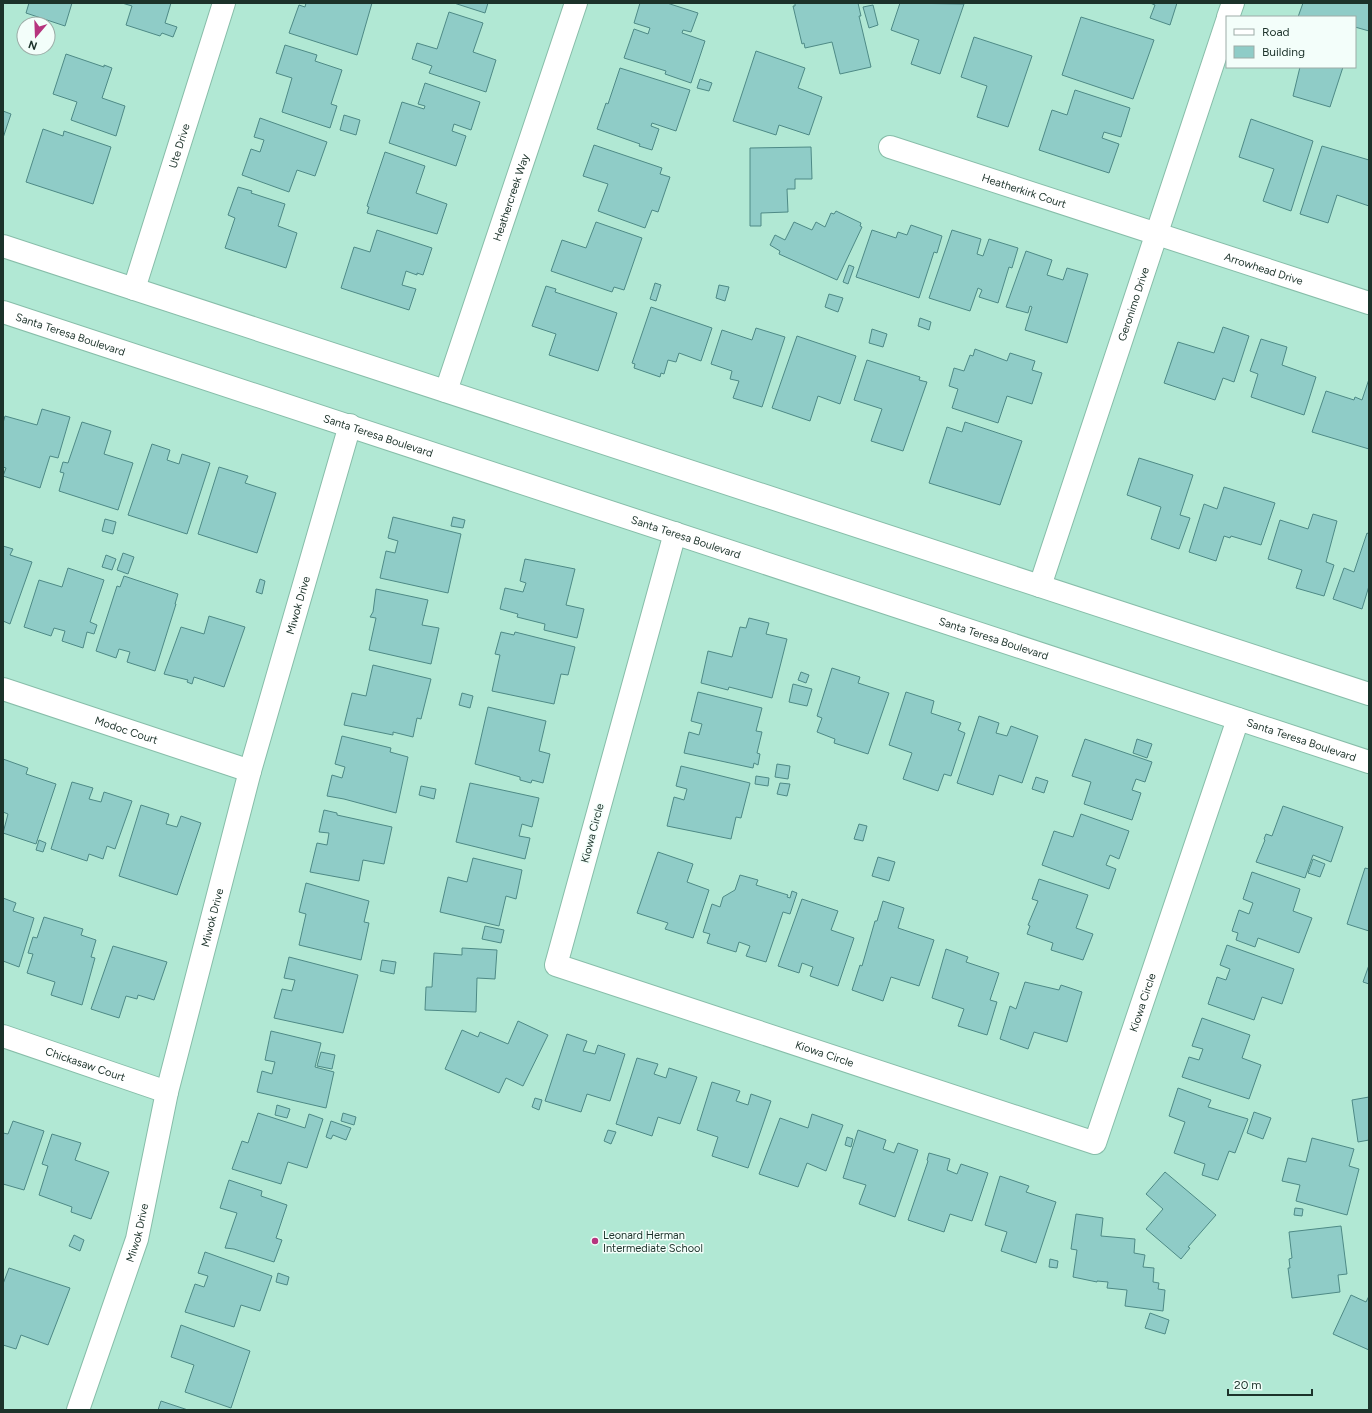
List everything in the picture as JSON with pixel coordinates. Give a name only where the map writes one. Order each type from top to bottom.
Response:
[{"type":"street","name":"Ute Drive","points":[[134,289],[224,3]]},
{"type":"street","name":"Heathercreek Way","points":[[446,391],[576,3]]},
{"type":"street","points":[[1228,16],[1233,3]]},
{"type":"street","name":"Geronimo Drive","points":[[1040,586],[1158,235],[1226,24]]},
{"type":"street","name":"Heatherkirk Court","points":[[890,147],[1158,235]]},
{"type":"street","name":"Arrowhead Drive","points":[[1158,235],[1369,303]]},
{"type":"street","points":[[3,246],[1369,694]]},
{"type":"street","name":"Santa Teresa Boulevard","points":[[3,312],[350,425],[1369,762]]},
{"type":"street","name":"Miwok Drive","points":[[78,1410],[137,1239],[167,1092],[250,771],[350,425]]},
{"type":"street","name":"Kiowa Circle","points":[[675,533],[556,965],[1094,1143],[1238,719]]},
{"type":"street","name":"Modoc Court","points":[[3,689],[250,771]]},
{"type":"street","name":"Chickasaw Court","points":[[3,1036],[167,1092]]},
{"type":"building","points":[[29,3],[72,3],[65,26],[56,23],[56,16],[35,16],[26,13]]},
{"type":"building","points":[[122,3],[171,3],[165,23],[177,27],[173,37],[162,33],[160,36],[126,25],[132,6]]},
{"type":"building","points":[[306,3],[372,3],[357,55],[289,33],[299,5],[305,7]]},
{"type":"building","points":[[454,3],[488,3],[485,13]]},
{"type":"building","points":[[640,3],[667,3],[698,13],[691,32],[683,30],[682,33],[705,41],[691,83],[665,74],[666,71],[624,58],[634,29],[648,34],[650,28],[634,23]]},
{"type":"building","points":[[795,3],[858,3],[861,16],[859,16],[871,67],[840,74],[832,42],[805,48],[804,43],[802,44],[793,6],[795,6]]},
{"type":"building","points":[[900,3],[964,4],[940,74],[911,64],[919,40],[891,30]]},
{"type":"building","points":[[1150,3],[1177,3],[1170,25],[1150,18],[1155,5]]},
{"type":"building","points":[[1303,3],[1369,3],[1369,31],[1356,27],[1356,16],[1298,16]]},
{"type":"building","points":[[873,5],[878,25],[869,28],[863,7]]},
{"type":"building","points":[[449,12],[483,23],[473,52],[496,60],[486,92],[429,73],[432,66],[412,59],[417,43],[437,49]]},
{"type":"building","points":[[1081,17],[1154,40],[1133,99],[1062,75]]},
{"type":"building","points":[[974,37],[1032,56],[1008,127],[977,117],[987,86],[961,77]]},
{"type":"building","points":[[285,45],[317,55],[315,61],[342,70],[331,104],[337,106],[330,128],[282,112],[292,78],[276,73]]},
{"type":"building","points":[[756,51],[805,68],[798,88],[822,97],[809,135],[779,125],[776,135],[733,121]]},
{"type":"building","points":[[66,54],[104,67],[104,65],[112,68],[102,98],[125,106],[116,136],[71,120],[77,102],[53,94]]},
{"type":"building","points":[[620,68],[690,90],[676,131],[652,123],[651,126],[659,129],[652,150],[639,146],[640,144],[597,129],[606,103],[608,104]]},
{"type":"building","points":[[1300,68],[1343,68],[1330,107],[1293,96]]},
{"type":"building","points":[[700,79],[712,83],[709,91],[697,88]]},
{"type":"building","points":[[425,83],[480,102],[471,130],[454,124],[452,131],[466,136],[456,166],[389,143],[402,102],[424,109],[425,106],[418,104]]},
{"type":"building","points":[[1075,90],[1130,108],[1121,137],[1104,132],[1102,138],[1119,144],[1109,173],[1039,150],[1052,110],[1067,115]]},
{"type":"building","points":[[3,111],[11,114],[3,138]]},
{"type":"building","points":[[344,115],[360,120],[356,135],[340,130]]},
{"type":"building","points":[[260,118],[327,142],[315,176],[297,170],[289,192],[242,175],[251,149],[260,152],[264,140],[254,137]]},
{"type":"building","points":[[1251,119],[1313,141],[1291,211],[1263,201],[1274,169],[1239,157]]},
{"type":"building","points":[[43,129],[63,136],[64,131],[111,147],[93,204],[26,182]]},
{"type":"building","points":[[594,145],[662,168],[660,174],[670,177],[658,212],[652,210],[645,228],[598,211],[608,184],[583,176]]},
{"type":"building","points":[[1322,146],[1369,160],[1369,206],[1337,195],[1328,223],[1300,214]]},
{"type":"building","points":[[811,147],[812,179],[795,179],[795,189],[787,189],[788,212],[761,213],[761,226],[750,226],[750,148]]},
{"type":"building","points":[[385,152],[425,166],[416,193],[447,204],[437,234],[367,213],[369,207],[367,206]]},
{"type":"building","points":[[238,187],[252,191],[251,193],[285,204],[278,226],[297,233],[286,268],[225,248],[235,218],[228,215]]},
{"type":"building","points":[[836,211],[861,223],[860,226],[862,227],[837,280],[779,254],[780,251],[770,245],[775,235],[785,240],[794,222],[812,230],[816,222],[825,227],[831,213],[834,214]]},
{"type":"building","points":[[596,222],[642,238],[624,290],[614,287],[612,292],[551,271],[562,240],[586,248]]},
{"type":"building","points":[[911,225],[942,236],[937,253],[934,252],[919,298],[856,277],[872,230],[896,238],[898,232],[907,235]]},
{"type":"building","points":[[377,230],[432,248],[423,275],[417,273],[417,275],[406,271],[402,285],[416,289],[409,310],[341,288],[354,247],[370,252]]},
{"type":"building","points":[[952,230],[981,239],[977,254],[983,256],[989,239],[1018,248],[1012,268],[1009,267],[998,303],[979,297],[982,290],[978,288],[970,311],[929,298]]},
{"type":"building","points":[[1026,251],[1052,260],[1047,275],[1063,280],[1067,268],[1088,274],[1067,343],[1025,330],[1032,307],[1030,306],[1028,313],[1006,307]]},
{"type":"building","points":[[849,265],[854,267],[848,284],[843,282]]},
{"type":"building","points":[[655,283],[661,285],[656,301],[650,299]]},
{"type":"building","points":[[719,285],[729,287],[725,301],[716,298]]},
{"type":"building","points":[[546,286],[556,289],[555,292],[617,313],[598,371],[549,355],[556,334],[532,326]]},
{"type":"building","points":[[829,294],[843,298],[838,312],[825,307]]},
{"type":"building","points":[[651,307],[712,328],[701,361],[679,353],[676,362],[668,360],[664,374],[661,373],[660,377],[634,368],[635,364],[632,363]]},
{"type":"building","points":[[920,318],[931,322],[929,330],[918,326]]},
{"type":"building","points":[[1223,327],[1249,336],[1234,382],[1223,378],[1215,400],[1164,383],[1178,342],[1214,353]]},
{"type":"building","points":[[756,328],[785,337],[762,407],[733,398],[739,381],[730,379],[732,371],[711,364],[722,330],[752,340]]},
{"type":"building","points":[[872,329],[887,334],[883,347],[869,343]]},
{"type":"building","points":[[797,336],[856,356],[840,404],[818,396],[810,421],[772,408]]},
{"type":"building","points":[[1261,339],[1287,347],[1282,365],[1316,377],[1304,415],[1251,397],[1258,374],[1250,371]]},
{"type":"building","points":[[975,349],[1007,361],[1010,353],[1035,361],[1032,370],[1042,373],[1032,404],[1007,396],[998,423],[952,408],[958,389],[949,386],[954,368],[964,371],[970,355],[973,356]]},
{"type":"building","points":[[867,360],[920,377],[919,380],[927,382],[903,451],[871,441],[882,409],[854,400]]},
{"type":"building","points":[[1369,379],[1369,449],[1312,432],[1326,391],[1354,400],[1355,397],[1362,400]]},
{"type":"building","points":[[42,409],[70,417],[58,458],[50,456],[40,488],[3,476],[6,468],[3,467],[3,423],[5,416],[37,425]]},
{"type":"building","points":[[82,422],[111,431],[104,454],[133,463],[118,510],[59,491],[64,473],[60,472],[63,462],[68,463]]},
{"type":"building","points":[[965,422],[1022,441],[1000,505],[929,483],[947,427],[962,432]]},
{"type":"building","points":[[152,444],[170,450],[167,460],[179,464],[182,454],[210,463],[187,534],[128,515]]},
{"type":"building","points":[[1139,458],[1193,475],[1180,515],[1190,518],[1179,549],[1151,539],[1161,507],[1127,495]]},
{"type":"building","points":[[219,467],[248,476],[245,483],[276,493],[257,553],[198,534]]},
{"type":"building","points":[[1224,487],[1275,503],[1261,545],[1231,536],[1230,538],[1224,536],[1216,561],[1189,552],[1204,504],[1217,509]]},
{"type":"building","points":[[1313,514],[1337,521],[1326,562],[1334,565],[1324,596],[1296,588],[1302,570],[1268,559],[1280,520],[1308,529]]},
{"type":"building","points":[[393,517],[461,534],[448,593],[380,578],[386,551],[395,553],[398,541],[388,538]]},
{"type":"building","points":[[453,517],[465,520],[463,528],[451,526]]},
{"type":"building","points":[[105,519],[116,522],[113,534],[102,531]]},
{"type":"building","points":[[1367,533],[1369,534],[1369,586],[1362,609],[1333,599],[1344,568],[1354,572]]},
{"type":"building","points":[[3,546],[13,549],[10,555],[32,562],[10,624],[3,621]]},
{"type":"building","points":[[123,553],[134,557],[128,574],[117,570]]},
{"type":"building","points":[[106,555],[116,559],[112,570],[102,567]]},
{"type":"building","points":[[525,559],[575,569],[566,605],[584,609],[577,638],[544,630],[545,624],[517,617],[518,614],[500,609],[505,588],[523,592],[526,583],[520,581]]},
{"type":"building","points":[[68,568],[104,580],[90,622],[97,625],[94,634],[87,632],[83,648],[62,641],[65,631],[54,628],[51,636],[24,627],[39,580],[62,587]]},
{"type":"building","points":[[124,576],[178,594],[155,671],[127,662],[130,652],[119,649],[116,658],[96,651],[117,586],[120,587]]},
{"type":"building","points":[[260,579],[265,581],[262,594],[256,592]]},
{"type":"building","points":[[376,589],[428,600],[422,625],[439,628],[431,664],[369,650],[376,618],[370,617],[373,612]]},
{"type":"building","points":[[209,616],[245,627],[224,687],[194,677],[192,684],[187,682],[188,680],[164,674],[181,627],[204,634]]},
{"type":"building","points":[[749,618],[769,623],[766,634],[787,639],[772,698],[729,687],[728,690],[701,683],[708,651],[732,657],[740,627],[746,628]]},
{"type":"building","points":[[501,632],[514,635],[515,632],[575,647],[568,675],[561,674],[554,704],[492,691],[500,655],[495,654]]},
{"type":"building","points":[[373,665],[431,679],[421,719],[417,718],[413,737],[393,732],[393,735],[344,725],[352,693],[366,696]]},
{"type":"building","points":[[832,668],[860,677],[858,683],[889,693],[868,754],[834,743],[835,739],[817,732],[822,718],[817,716]]},
{"type":"building","points":[[801,672],[809,675],[806,683],[798,680]]},
{"type":"building","points":[[793,684],[812,689],[807,706],[789,702]]},
{"type":"building","points":[[698,692],[762,708],[756,731],[762,732],[757,753],[760,754],[758,765],[754,763],[753,768],[684,753],[689,732],[699,735],[702,724],[691,721]]},
{"type":"building","points":[[906,692],[934,701],[931,713],[961,723],[958,730],[965,733],[951,776],[944,774],[938,791],[903,779],[912,753],[889,745]]},
{"type":"building","points":[[462,693],[473,696],[470,708],[459,705]]},
{"type":"building","points":[[488,707],[546,721],[539,751],[550,754],[543,783],[532,780],[531,783],[520,780],[520,777],[475,764]]},
{"type":"building","points":[[979,716],[999,723],[996,733],[1007,736],[1011,726],[1038,736],[1022,783],[999,775],[993,795],[957,783]]},
{"type":"building","points":[[342,736],[391,748],[390,752],[408,757],[396,813],[327,796],[332,775],[342,778],[345,767],[335,764]]},
{"type":"building","points":[[1085,739],[1152,762],[1145,782],[1136,779],[1132,790],[1141,793],[1132,820],[1084,804],[1091,782],[1072,776]]},
{"type":"building","points":[[1137,739],[1152,744],[1147,758],[1133,753]]},
{"type":"building","points":[[3,759],[28,768],[26,774],[56,784],[36,844],[3,833],[8,814],[3,812]]},
{"type":"building","points":[[777,764],[790,766],[788,779],[775,777]]},
{"type":"building","points":[[681,766],[750,783],[741,818],[736,817],[731,839],[667,826],[674,797],[684,800],[687,789],[676,786]]},
{"type":"building","points":[[756,776],[769,778],[768,786],[755,784]]},
{"type":"building","points":[[1036,777],[1048,781],[1044,793],[1032,789]]},
{"type":"building","points":[[72,782],[93,788],[89,799],[101,802],[104,792],[132,801],[115,849],[107,846],[103,859],[89,854],[87,861],[51,849]]},
{"type":"building","points":[[470,783],[539,798],[532,827],[522,824],[519,836],[530,838],[525,859],[456,842]]},
{"type":"building","points":[[780,783],[790,784],[787,796],[777,794]]},
{"type":"building","points":[[421,786],[436,789],[434,799],[419,795]]},
{"type":"building","points":[[141,805],[169,814],[166,824],[177,827],[181,816],[201,823],[177,895],[119,876]]},
{"type":"building","points":[[1283,806],[1343,827],[1331,862],[1313,855],[1305,878],[1256,862],[1266,834],[1272,836]]},
{"type":"building","points":[[324,810],[337,813],[337,815],[392,827],[384,864],[363,860],[359,881],[310,872],[317,843],[327,845],[329,833],[319,832]]},
{"type":"building","points":[[1081,814],[1129,831],[1119,859],[1110,855],[1106,865],[1116,869],[1109,889],[1042,865],[1054,831],[1073,837]]},
{"type":"building","points":[[859,824],[867,826],[863,841],[854,839]]},
{"type":"building","points":[[39,840],[46,843],[43,852],[36,850]]},
{"type":"building","points":[[658,852],[693,864],[687,882],[709,890],[693,938],[665,929],[668,923],[637,913]]},
{"type":"building","points":[[878,857],[895,862],[889,881],[872,876]]},
{"type":"building","points":[[473,858],[522,870],[516,899],[506,896],[499,926],[440,912],[448,877],[467,882]]},
{"type":"building","points":[[1313,859],[1325,864],[1320,877],[1308,873]]},
{"type":"building","points":[[1365,868],[1369,869],[1369,931],[1347,924]]},
{"type":"building","points":[[1252,872],[1300,889],[1293,911],[1312,918],[1299,953],[1258,938],[1255,947],[1236,940],[1238,933],[1232,931],[1239,910],[1249,914],[1253,903],[1243,899]]},
{"type":"building","points":[[740,875],[758,880],[756,885],[788,895],[787,897],[790,898],[792,891],[797,893],[790,914],[783,912],[766,962],[746,956],[750,946],[739,942],[736,952],[707,943],[710,934],[703,932],[712,904],[720,907],[723,897],[735,890]]},
{"type":"building","points":[[1039,879],[1088,895],[1076,928],[1093,934],[1083,960],[1051,950],[1053,943],[1027,934],[1030,926],[1028,925],[1038,901],[1032,899]]},
{"type":"building","points":[[306,883],[369,901],[364,922],[369,923],[361,960],[299,945],[306,914],[299,912]]},
{"type":"building","points":[[3,898],[16,903],[13,911],[34,918],[19,967],[3,961]]},
{"type":"building","points":[[802,899],[838,911],[831,930],[854,938],[838,986],[810,976],[813,967],[802,963],[799,973],[778,966]]},
{"type":"building","points":[[883,901],[904,908],[898,928],[934,940],[919,986],[891,977],[883,1001],[852,990],[860,965],[862,966],[875,921],[877,921]]},
{"type":"building","points":[[44,917],[83,929],[81,935],[96,940],[91,957],[95,958],[82,1005],[51,995],[55,982],[27,973],[33,954],[28,953],[33,937],[37,938]]},
{"type":"building","points":[[485,926],[504,930],[501,943],[482,939]]},
{"type":"building","points":[[1227,945],[1294,969],[1282,1004],[1262,997],[1254,1020],[1208,1004],[1217,977],[1226,980],[1230,969],[1220,965]]},
{"type":"building","points":[[113,946],[167,962],[154,1000],[138,995],[137,999],[126,996],[119,1018],[91,1009]]},
{"type":"building","points":[[462,948],[497,950],[495,979],[477,978],[476,1012],[425,1010],[426,987],[432,987],[434,953],[462,955]]},
{"type":"building","points":[[946,949],[968,957],[966,962],[999,973],[990,1000],[997,1002],[987,1035],[958,1026],[964,1009],[932,998]]},
{"type":"building","points":[[289,957],[358,975],[343,1033],[274,1018],[282,989],[292,991],[295,980],[284,978]]},
{"type":"building","points":[[382,960],[396,962],[394,974],[380,971]]},
{"type":"building","points":[[1369,965],[1369,984],[1363,982]]},
{"type":"building","points":[[1025,982],[1059,990],[1061,985],[1082,992],[1067,1042],[1034,1032],[1028,1049],[1000,1039],[1010,1006],[1016,1009]]},
{"type":"building","points":[[1202,1018],[1250,1035],[1242,1058],[1261,1065],[1249,1099],[1182,1077],[1189,1057],[1199,1060],[1203,1049],[1192,1046]]},
{"type":"building","points":[[518,1021],[548,1035],[523,1086],[506,1078],[499,1093],[445,1069],[462,1030],[478,1037],[480,1032],[508,1044]]},
{"type":"building","points":[[271,1031],[321,1043],[315,1067],[334,1072],[326,1108],[257,1092],[262,1071],[272,1074],[275,1062],[265,1060]]},
{"type":"building","points":[[567,1034],[587,1041],[583,1051],[595,1054],[598,1045],[625,1054],[610,1101],[587,1094],[581,1112],[545,1101]]},
{"type":"building","points":[[321,1052],[335,1055],[332,1069],[317,1066]]},
{"type":"building","points":[[637,1058],[658,1064],[654,1074],[666,1078],[669,1068],[697,1077],[680,1124],[658,1117],[652,1136],[616,1124]]},
{"type":"building","points":[[712,1082],[740,1091],[736,1101],[748,1105],[751,1094],[771,1101],[748,1168],[712,1156],[718,1137],[697,1130]]},
{"type":"building","points":[[1178,1088],[1211,1100],[1208,1107],[1248,1119],[1235,1153],[1229,1151],[1218,1180],[1202,1175],[1205,1164],[1174,1153],[1185,1122],[1169,1116]]},
{"type":"building","points":[[1369,1097],[1369,1140],[1358,1142],[1352,1100]]},
{"type":"building","points":[[535,1098],[542,1100],[539,1110],[532,1107]]},
{"type":"building","points":[[277,1105],[290,1109],[287,1118],[275,1115]]},
{"type":"building","points":[[1254,1112],[1271,1118],[1263,1139],[1247,1133]]},
{"type":"building","points":[[258,1113],[305,1128],[309,1114],[323,1119],[307,1168],[288,1162],[281,1184],[232,1169],[242,1141],[248,1143]]},
{"type":"building","points":[[343,1113],[356,1117],[354,1125],[341,1121]]},
{"type":"building","points":[[812,1114],[843,1125],[826,1171],[807,1163],[798,1187],[759,1174],[780,1118],[808,1128]]},
{"type":"building","points":[[13,1121],[44,1131],[24,1190],[3,1184],[3,1133],[8,1134]]},
{"type":"building","points":[[331,1121],[351,1128],[346,1140],[333,1135],[331,1139],[326,1137]]},
{"type":"building","points":[[608,1130],[616,1132],[611,1144],[604,1141]]},
{"type":"building","points":[[858,1130],[886,1140],[883,1149],[894,1153],[898,1143],[918,1150],[895,1217],[859,1204],[866,1185],[843,1178]]},
{"type":"building","points":[[52,1134],[81,1143],[75,1160],[109,1172],[91,1219],[71,1212],[72,1207],[39,1195],[48,1166],[42,1164]]},
{"type":"building","points":[[847,1137],[853,1139],[851,1147],[845,1145]]},
{"type":"building","points":[[1312,1138],[1354,1149],[1349,1166],[1359,1169],[1347,1215],[1296,1201],[1300,1185],[1282,1181],[1288,1158],[1306,1162]]},
{"type":"building","points":[[929,1153],[950,1159],[947,1170],[957,1174],[961,1164],[988,1173],[972,1221],[950,1214],[944,1232],[908,1220],[928,1161]]},
{"type":"building","points":[[1165,1172],[1216,1215],[1188,1247],[1190,1248],[1181,1259],[1146,1229],[1163,1209],[1146,1194]]},
{"type":"building","points":[[1000,1176],[1029,1186],[1026,1192],[1056,1202],[1036,1263],[1001,1251],[1007,1232],[985,1225]]},
{"type":"building","points":[[229,1180],[262,1191],[261,1196],[287,1205],[276,1238],[282,1240],[274,1262],[234,1249],[225,1248],[237,1213],[220,1208]]},
{"type":"building","points":[[1295,1208],[1303,1209],[1302,1216],[1294,1215]]},
{"type":"building","points":[[1076,1214],[1103,1218],[1101,1236],[1135,1239],[1134,1253],[1145,1255],[1143,1267],[1154,1268],[1153,1282],[1159,1283],[1158,1289],[1165,1290],[1163,1311],[1125,1306],[1127,1290],[1107,1288],[1108,1282],[1097,1282],[1073,1277],[1077,1250],[1071,1249]]},
{"type":"building","points":[[1341,1226],[1347,1274],[1338,1275],[1340,1292],[1292,1298],[1288,1268],[1290,1268],[1289,1259],[1292,1258],[1289,1232]]},
{"type":"building","points":[[74,1235],[84,1240],[80,1251],[69,1246]]},
{"type":"building","points":[[205,1252],[272,1276],[260,1311],[241,1305],[234,1327],[185,1312],[195,1284],[204,1287],[208,1276],[198,1273]]},
{"type":"building","points":[[1050,1259],[1058,1261],[1057,1268],[1049,1267]]},
{"type":"building","points":[[9,1268],[70,1288],[48,1345],[21,1335],[16,1349],[3,1345],[3,1284]]},
{"type":"building","points":[[278,1273],[289,1277],[287,1285],[276,1282]]},
{"type":"building","points":[[1351,1295],[1366,1302],[1369,1296],[1369,1350],[1333,1334]]},
{"type":"building","points":[[1150,1313],[1169,1320],[1165,1334],[1145,1328]]},
{"type":"building","points":[[181,1325],[250,1351],[231,1408],[185,1392],[194,1365],[171,1357]]},
{"type":"building","points":[[161,1401],[188,1410],[158,1410]]},
{"type":"place","name":"Leonard Herman Intermediate School","points":[[595,1241]]}]
